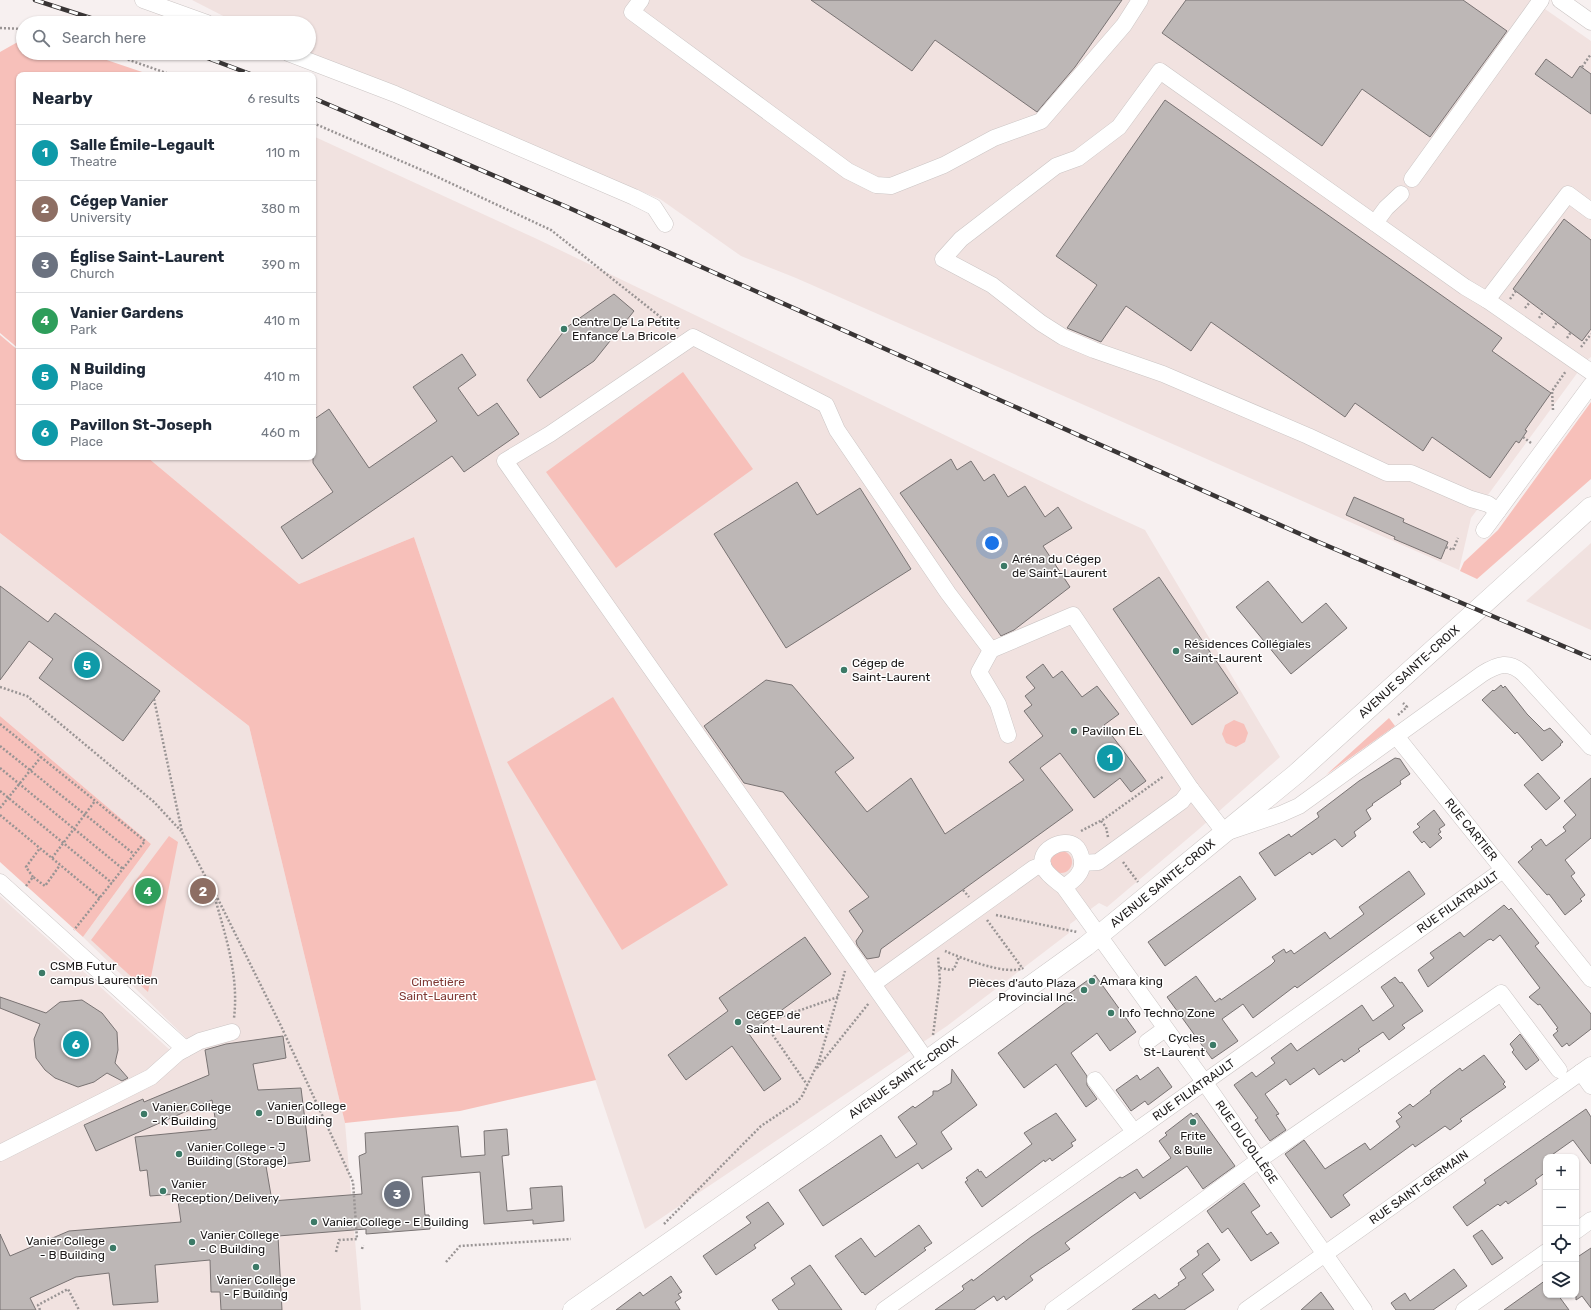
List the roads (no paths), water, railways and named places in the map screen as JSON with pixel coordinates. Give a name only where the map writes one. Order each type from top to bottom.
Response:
[{"type":"main road","name":"AVENUE SAINTE-CROIX","points":[[573,1310],[797,1154],[1098,936],[1296,774],[1591,507]]},
{"type":"street","points":[[143,0],[188,16]]},
{"type":"street","points":[[641,0],[632,12],[848,171],[868,182],[884,186],[899,184],[944,165],[994,138],[1041,121],[1124,25],[1140,0]]},
{"type":"street","points":[[1412,179],[1541,0]]},
{"type":"street","points":[[1560,0],[1591,22]]},
{"type":"street","points":[[306,60],[395,94],[641,200],[654,207],[665,224]]},
{"type":"street","points":[[1498,511],[1488,504],[1471,499],[1411,473],[1387,473],[1308,436],[1170,377],[1094,350],[1064,337],[1041,323],[992,285],[943,259],[961,238],[1056,166],[1078,158],[1119,127],[1160,71],[1465,287],[1576,356],[1591,372]]},
{"type":"street","points":[[1376,223],[1386,208],[1401,194]]},
{"type":"street","points":[[1487,300],[1568,194],[1591,211]]},
{"type":"street","points":[[927,1061],[505,461],[550,434],[693,337],[826,405],[837,430],[960,609],[991,650]]},
{"type":"street","points":[[1484,530],[1591,385]]},
{"type":"street","points":[[1008,735],[998,704],[979,672],[991,650],[1073,615],[1191,788],[1225,833]]},
{"type":"street","name":"AVENUE SAINTE-CROIX","points":[[1225,833],[1296,808],[1482,674],[1497,665],[1508,664],[1518,668],[1591,747]]},
{"type":"street","name":"RUE CARTIER","points":[[1396,736],[1591,979]]},
{"type":"street","points":[[1082,863],[1098,862],[1182,801],[1191,788]]},
{"type":"street","points":[[1068,843],[1076,846],[1082,863],[1078,875],[1064,887],[1050,876],[1042,865],[1042,856],[1047,849],[1068,843]]},
{"type":"street","points":[[873,984],[1034,868],[1042,865]]},
{"type":"street","name":"RUE FILIATRAULT","points":[[884,1310],[1503,870]]},
{"type":"street","points":[[0,882],[185,1049]]},
{"type":"street","name":"RUE DU COLLÈGE","points":[[1064,887],[1205,1083],[1364,1310]]},
{"type":"street","points":[[1053,1310],[1259,1160],[1501,993],[1559,1070]]},
{"type":"street","points":[[1147,1042],[1165,1028]]},
{"type":"street","points":[[0,1153],[151,1077],[185,1049],[200,1041],[232,1032]]},
{"type":"street","points":[[1586,1069],[1591,1086]]},
{"type":"street","name":"RUE SAINT-GERMAIN","points":[[1246,1310],[1586,1069]]},
{"type":"street","points":[[1095,1080],[1129,1125]]},
{"type":"street","points":[[1579,1229],[1591,1220]]},
{"type":"street","points":[[1470,1308],[1543,1254]]},
{"type":"railway","points":[[35,0],[84,16]]},
{"type":"railway","points":[[213,60],[245,72]]},
{"type":"railway","points":[[316,99],[567,207],[1316,541],[1591,658]]},
{"type":"place","name":"Centre De La Petite Enfance La Bricole","points":[[564,329]]},
{"type":"place","name":"Aréna du Cégep de Saint-Laurent","points":[[1004,566]]},
{"type":"place","name":"Résidences Collégiales Saint-Laurent","points":[[1176,651]]},
{"type":"place","name":"N Building","points":[[87,665]]},
{"type":"place","name":"Cégep de Saint-Laurent","points":[[844,670]]},
{"type":"place","name":"Pavillon EL","points":[[1074,731]]},
{"type":"place","name":"Salle Émile-Legault","points":[[1110,758]]},
{"type":"place","name":"Vanier Gardens","points":[[148,891]]},
{"type":"place","name":"Cégep Vanier","points":[[203,891]]},
{"type":"place","name":"CSMB Futur campus Laurentien","points":[[42,973]]},
{"type":"place","name":"Amara king","points":[[1092,981]]},
{"type":"place","name":"Pièces d'auto Plaza Provincial Inc.","points":[[1084,990]]},
{"type":"place","name":"Info Techno Zone","points":[[1111,1013]]},
{"type":"place","name":"CéGEP de Saint-Laurent","points":[[738,1022]]},
{"type":"place","name":"Pavillon St-Joseph","points":[[76,1044]]},
{"type":"place","name":"Cycles St-Laurent","points":[[1213,1045]]},
{"type":"place","name":"Vanier College - D Building","points":[[259,1113]]},
{"type":"place","name":"Vanier College - K Building","points":[[144,1114]]},
{"type":"place","name":"Frite & Bulle","points":[[1193,1122]]},
{"type":"place","name":"Vanier College - J Building (Storage)","points":[[179,1154]]},
{"type":"place","name":"Vanier Reception/Delivery","points":[[163,1191]]},
{"type":"place","name":"Église Saint-Laurent","points":[[397,1194]]},
{"type":"place","name":"Vanier College - E Building","points":[[314,1222]]},
{"type":"place","name":"Vanier College - C Building","points":[[192,1242]]},
{"type":"place","name":"Vanier College - B Building","points":[[113,1248]]},
{"type":"place","name":"Vanier College - F Building","points":[[256,1267]]},
{"type":"park label","name":"Cimetière Saint-Laurent","points":[[438,989]]}]
